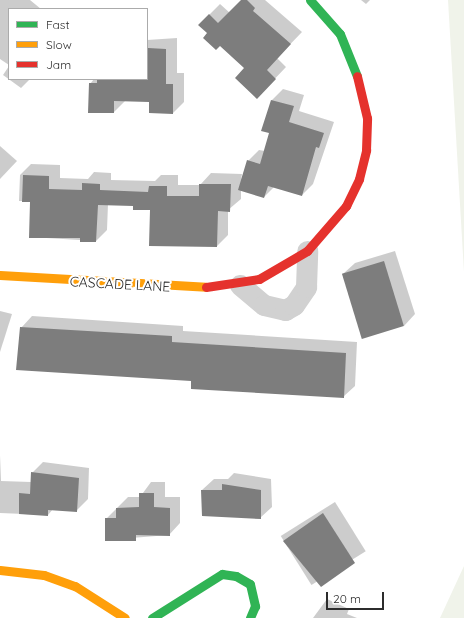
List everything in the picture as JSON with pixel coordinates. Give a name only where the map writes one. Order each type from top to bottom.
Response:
[{"type":"street","name":"CASCADE LANE","points":[[0,275],[184,288],[240,285],[284,266],[307,251],[346,206],[359,179],[366,150],[367,118],[353,59],[340,34],[310,0]]},
{"type":"street","points":[[240,285],[264,305],[290,307],[302,297],[306,287],[307,251]]},
{"type":"street","points":[[0,570],[44,575],[75,586],[125,618]]},
{"type":"street","points":[[152,618],[222,574],[236,576],[250,584],[255,606],[250,618]]},
{"type":"shaded area","points":[[448,0],[464,0],[464,272]]},
{"type":"shaded area","points":[[464,566],[464,618],[440,618]]},
{"type":"building","points":[[241,0],[247,0],[255,8],[253,11],[291,44],[267,70],[276,79],[257,99],[235,78],[244,68],[220,46],[216,50],[203,38],[207,33],[198,25],[209,14],[218,23]]},
{"type":"building","points":[[148,48],[166,49],[166,84],[173,84],[173,114],[149,113],[149,102],[114,101],[114,113],[88,113],[89,83],[97,83],[97,80],[148,80]]},
{"type":"building","points":[[271,100],[294,106],[289,122],[324,133],[319,148],[316,147],[302,196],[268,186],[264,198],[238,190],[247,160],[260,164],[269,133],[261,131]]},
{"type":"building","points":[[23,175],[49,176],[49,189],[82,190],[82,183],[100,184],[100,190],[148,192],[149,186],[167,186],[167,196],[199,196],[199,184],[231,184],[230,212],[218,211],[217,247],[149,246],[150,210],[133,210],[133,206],[98,205],[96,242],[80,242],[80,238],[29,238],[30,202],[22,202]]},
{"type":"building","points":[[384,261],[404,326],[362,339],[342,274]]},
{"type":"building","points":[[20,327],[172,336],[172,342],[346,353],[344,398],[191,389],[191,381],[16,370]]},
{"type":"building","points":[[31,472],[79,478],[77,512],[48,510],[48,516],[19,514],[19,493],[30,494]]},
{"type":"building","points":[[222,484],[261,490],[261,519],[202,516],[201,490],[222,490]]},
{"type":"building","points":[[139,493],[154,493],[154,507],[170,508],[170,536],[136,535],[136,541],[105,541],[105,518],[116,518],[116,508],[139,507]]},
{"type":"building","points":[[323,513],[355,563],[321,587],[283,541]]},
{"type":"traffic: fast","points":[[310,0],[340,34],[357,76]]},
{"type":"traffic: fast","points":[[152,618],[222,574],[236,576],[250,584],[255,606],[250,618]]},
{"type":"traffic: slow","points":[[0,275],[206,287]]},
{"type":"traffic: slow","points":[[0,570],[44,575],[75,586],[125,618]]},
{"type":"traffic: jam","points":[[206,287],[259,279],[307,251],[346,206],[359,179],[366,150],[367,118],[357,76]]}]
